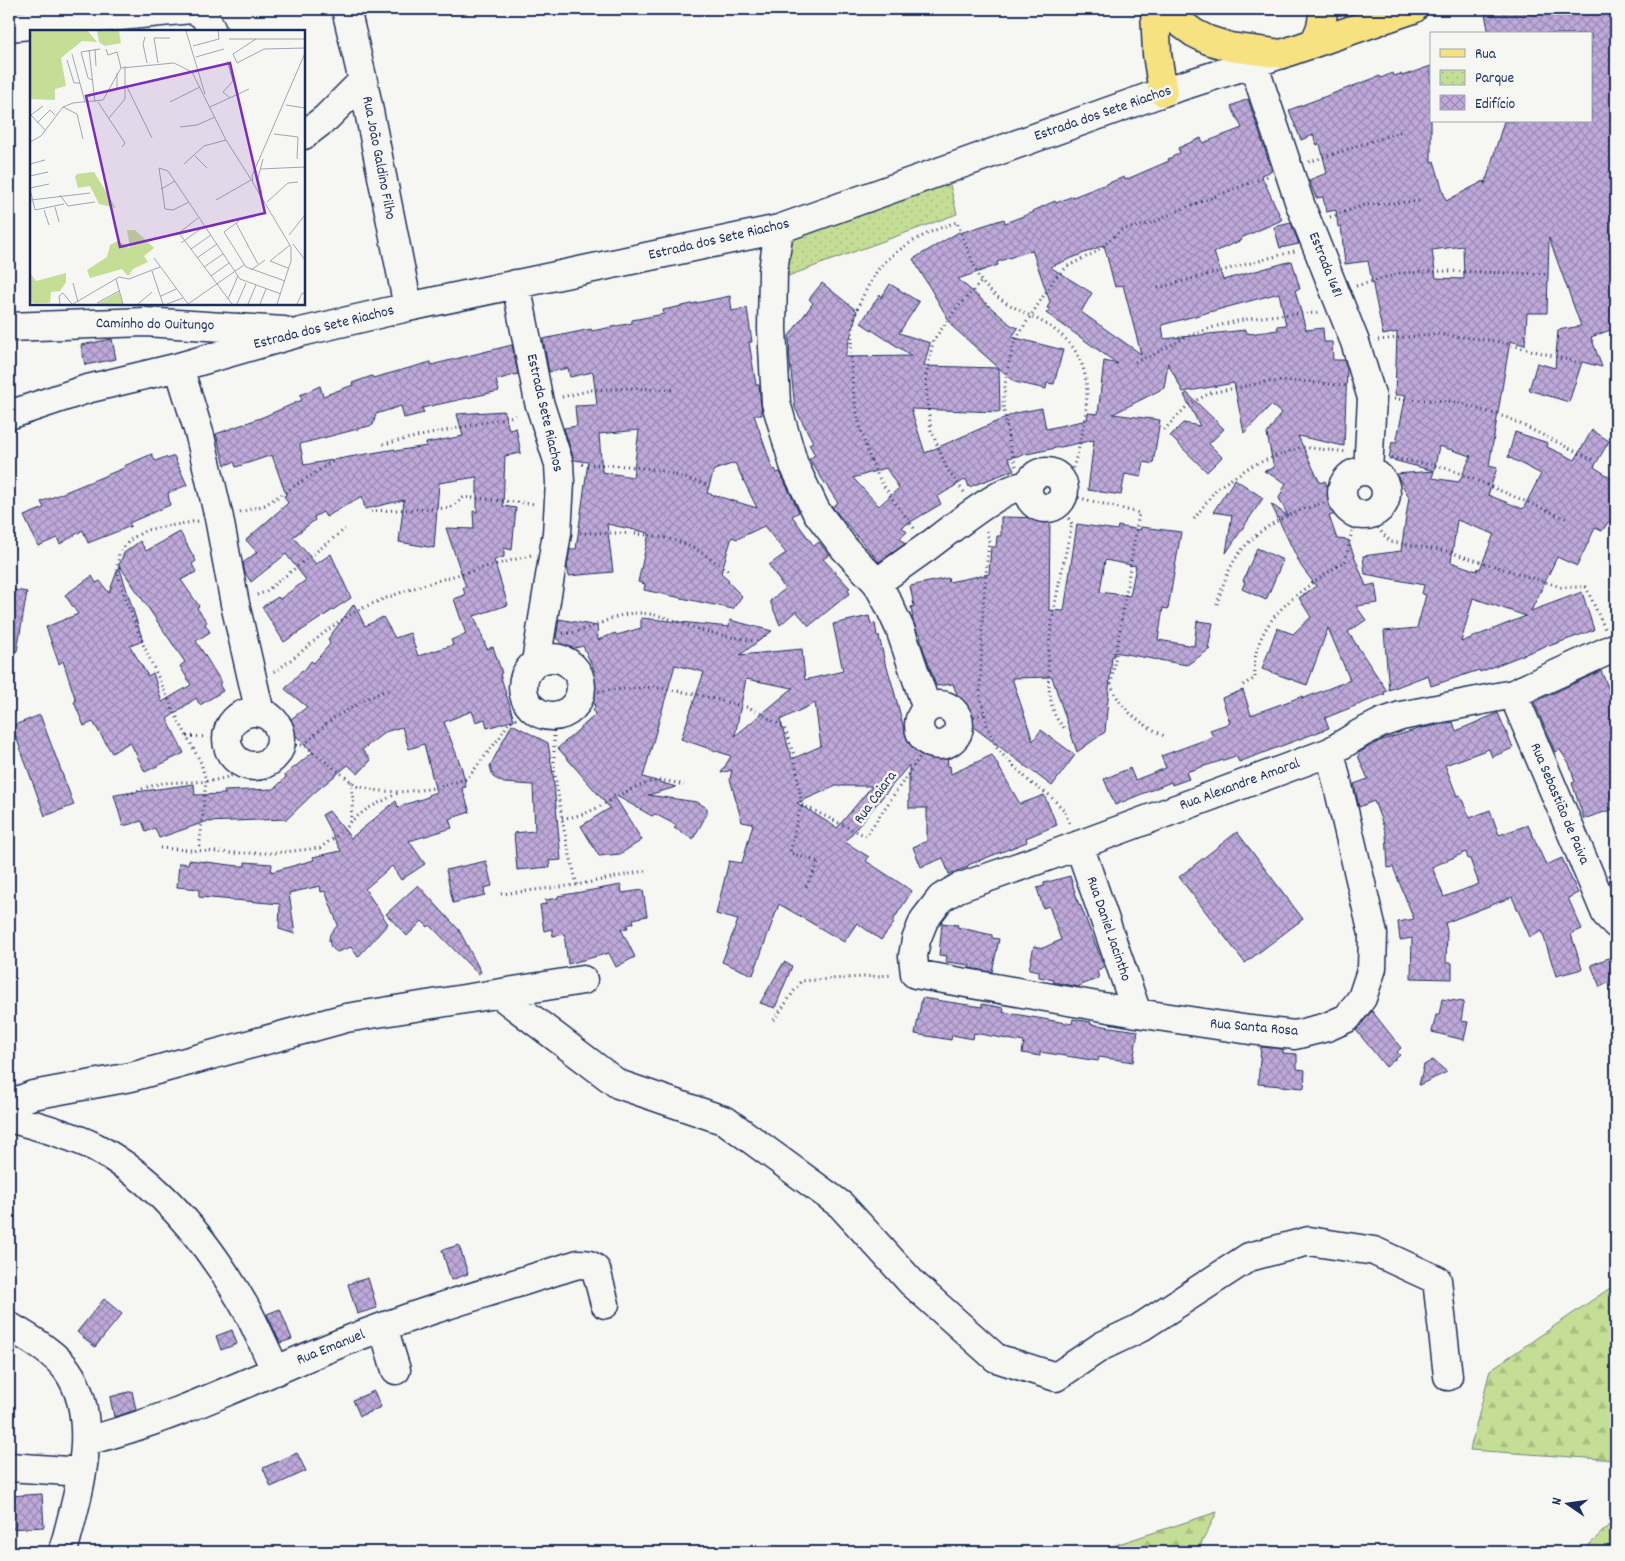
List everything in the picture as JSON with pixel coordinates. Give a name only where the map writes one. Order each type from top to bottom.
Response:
[{"type":"main road","points":[[1155,9],[1157,54],[1162,92]]},
{"type":"main road","points":[[1161,9],[1194,33],[1208,40],[1230,47],[1282,54]]},
{"type":"main road","points":[[1314,43],[1321,28],[1322,9]]},
{"type":"main road","name":"Estrada dos Sete Riachos","points":[[1282,54],[1412,9]]},
{"type":"street","points":[[9,27],[191,9],[205,16],[212,30]]},
{"type":"street","name":"Rua João Galdino Filho","points":[[346,9],[363,80],[408,307]]},
{"type":"street","name":"Estrada dos Sete Riachos","points":[[9,415],[87,389],[179,367],[301,332],[408,307],[779,229],[1162,92],[1282,54]]},
{"type":"street","name":"Estrada 1681","points":[[1253,63],[1288,168],[1356,342],[1372,398],[1369,463]]},
{"type":"street","points":[[305,134],[326,118],[363,80]]},
{"type":"street","points":[[779,229],[773,271],[772,329],[776,403],[794,465],[816,511],[845,549],[877,583],[889,605],[900,629],[927,709]]},
{"type":"street","name":"Estrada Sete Riachos","points":[[516,284],[541,406],[559,464],[560,506],[536,662]]},
{"type":"street","name":"Caminho do Ouitungo","points":[[9,327],[145,322],[301,332]]},
{"type":"street","points":[[179,367],[200,436],[260,713]]},
{"type":"street","points":[[1369,463],[1381,478],[1386,492],[1382,506],[1377,511],[1356,509],[1344,483],[1348,477],[1369,463]]},
{"type":"street","points":[[877,583],[978,510],[1005,493],[1025,486],[1033,476],[1044,471],[1055,474],[1063,483],[1063,494]]},
{"type":"street","name":"Rua Alexandre Amaral","points":[[915,974],[913,956],[916,940],[924,920],[941,898],[958,888],[1330,752],[1381,723],[1401,716],[1513,694],[1616,649]]},
{"type":"street","points":[[554,657],[571,665],[577,672],[580,680],[579,696],[573,706],[566,712],[544,713],[525,698],[524,678],[536,662],[554,657]]},
{"type":"street","name":"Rua Sebastião de Paiva","points":[[1513,694],[1611,919]]},
{"type":"street","points":[[933,706],[946,706],[972,717],[948,744],[935,745],[929,743],[920,732],[920,719],[927,709],[933,706]]},
{"type":"street","points":[[249,713],[260,713],[273,719],[281,735],[292,744],[278,752],[272,760],[265,764],[256,767],[247,766],[232,755],[227,738],[229,729],[240,716],[249,713]]},
{"type":"street","name":"Rua Santa Rosa","points":[[915,974],[1137,1013],[1250,1030],[1295,1035],[1328,1028],[1346,1018],[1362,998],[1372,968],[1373,934],[1330,752]]},
{"type":"street","name":"Rua Daniel Jacintho","points":[[1079,845],[1137,1013]]},
{"type":"street","points":[[9,1104],[33,1095],[131,1077],[346,1018],[583,980]]},
{"type":"street","points":[[499,994],[618,1084],[726,1121],[841,1205],[912,1284],[996,1358],[1056,1377],[1102,1346],[1138,1328],[1249,1257],[1309,1241],[1374,1251],[1436,1280],[1448,1376]]},
{"type":"street","points":[[9,1118],[38,1126],[93,1146],[126,1165],[171,1205],[210,1254],[248,1312],[276,1371]]},
{"type":"street","name":"Rua Emanuel","points":[[86,1441],[149,1424],[383,1327],[578,1264],[587,1264],[593,1266],[596,1270],[605,1304]]},
{"type":"street","points":[[9,1326],[54,1356],[66,1369],[80,1396],[86,1441],[82,1472],[63,1552]]},
{"type":"street","points":[[383,1327],[396,1370]]},
{"type":"street","points":[[9,1467],[82,1472]]},
{"type":"path","points":[[1025,486],[1010,447],[1004,405],[1006,377],[1014,342],[1055,278],[1068,266],[1096,252],[1121,230],[1152,223],[1182,208],[1288,168],[1400,132]]},
{"type":"path","points":[[1158,288],[1313,235],[1365,205],[1420,201]]},
{"type":"path","points":[[928,547],[874,469],[860,425],[853,388],[852,344],[857,310],[877,271],[893,254],[940,228],[957,222],[981,282],[1006,303],[1061,334],[1074,348],[1083,368],[1086,381],[1083,427],[1075,462],[1063,494],[1064,511],[1072,524],[1052,629],[1048,665],[1049,688],[1056,716],[1064,728]]},
{"type":"path","points":[[1135,362],[1194,334],[1235,321],[1284,314],[1340,302],[1401,273],[1447,271],[1545,274]]},
{"type":"path","points":[[981,282],[956,310],[933,341],[926,376],[931,430],[947,469],[978,510],[986,527],[989,541],[980,656],[980,694],[972,717],[988,729],[998,750],[1031,783],[1049,795],[1064,810],[1079,845]]},
{"type":"path","points":[[1356,342],[1436,334],[1496,341],[1580,363]]},
{"type":"path","points":[[1164,430],[1188,405],[1210,393],[1266,382],[1301,381],[1344,386],[1372,398],[1452,401],[1508,418],[1593,460]]},
{"type":"path","points":[[383,444],[541,406],[592,390],[631,388],[676,390]]},
{"type":"path","points":[[1194,519],[1217,488],[1253,465],[1301,447],[1369,463],[1445,467],[1567,519]]},
{"type":"path","points":[[199,850],[206,781],[200,763],[143,644],[127,603],[117,571],[119,553],[130,540],[146,530],[219,518],[265,505],[335,460]]},
{"type":"path","points":[[559,464],[628,466],[658,470],[708,485]]},
{"type":"path","points":[[1063,494],[1139,513],[1111,684],[1115,694],[1131,716],[1164,736]]},
{"type":"path","points":[[371,511],[450,508],[464,497],[560,506]]},
{"type":"path","points":[[1242,685],[1255,678],[1254,659],[1260,638],[1272,618],[1306,588],[1345,561],[1356,509]]},
{"type":"path","points":[[1217,604],[1227,574],[1244,546],[1266,527],[1292,514],[1356,509],[1391,542],[1446,551],[1561,587],[1586,587],[1616,649]]},
{"type":"path","points":[[235,604],[265,592],[345,529]]},
{"type":"path","points":[[255,684],[311,645],[333,626],[366,606],[555,541],[626,534],[671,540],[694,548],[731,572]]},
{"type":"path","points":[[540,631],[566,634],[626,614],[646,613],[706,632],[761,642]]},
{"type":"path","points":[[579,696],[611,690],[654,687],[695,694],[750,708],[784,728],[794,755],[802,805],[790,852],[819,862],[806,888]]},
{"type":"path","points":[[389,689],[368,698],[292,744],[358,786],[380,791],[400,792],[429,789],[467,779],[500,737],[509,722],[544,713],[562,818],[577,885]]},
{"type":"path","points":[[187,736],[227,738]]},
{"type":"path","name":"Rua Caiara","points":[[802,805],[866,836],[929,743]]},
{"type":"path","points":[[128,794],[164,783],[230,778],[247,766]]},
{"type":"path","points":[[160,848],[232,853],[274,853],[320,848],[346,829],[350,822],[353,801],[351,780]]},
{"type":"path","points":[[562,818],[575,818],[586,814],[629,790],[658,781],[684,786]]},
{"type":"path","points":[[350,822],[367,809],[400,792]]},
{"type":"path","points":[[501,894],[577,885],[649,870]]},
{"type":"path","points":[[774,1020],[801,980],[915,974]]},
{"type":"green space","points":[[949,181],[957,214],[788,276],[788,233]]},
{"type":"green space","points":[[1616,1284],[1616,1460],[1470,1450],[1490,1370]]},
{"type":"green space","points":[[1217,1512],[1197,1552],[1094,1552]]},
{"type":"green space","points":[[1616,1518],[1616,1552],[1582,1552]]},
{"type":"building","points":[[1484,9],[1616,9],[1616,328],[1591,337],[1602,367],[1582,362],[1569,402],[1529,390],[1537,363],[1555,368],[1558,330],[1581,326],[1549,238],[1547,313],[1527,313],[1525,345],[1510,341],[1489,466],[1497,468],[1488,495],[1523,509],[1541,474],[1508,457],[1515,432],[1548,443],[1547,447],[1575,460],[1592,430],[1609,441],[1594,467],[1616,481],[1616,512],[1602,531],[1595,528],[1577,566],[1557,557],[1531,611],[1582,592],[1594,630],[1548,645],[1480,672],[1479,670],[1431,686],[1428,675],[1389,690],[1384,631],[1417,628],[1426,595],[1422,594],[1424,585],[1365,574],[1363,556],[1401,551],[1409,497],[1396,474],[1434,471],[1389,459],[1392,442],[1396,443],[1406,395],[1395,395],[1397,332],[1383,335],[1368,261],[1345,264],[1341,226],[1338,227],[1336,210],[1326,212],[1323,197],[1316,198],[1309,180],[1327,173],[1320,144],[1317,145],[1313,135],[1301,140],[1289,110],[1380,76],[1381,78],[1392,73],[1393,76],[1401,74],[1402,76],[1430,66],[1431,162],[1434,161],[1446,201],[1484,181],[1485,184],[1504,122],[1592,122],[1592,32],[1489,32]],"holes":[[[1463,246],[1464,279],[1436,278],[1432,250]],[[1439,446],[1471,456],[1459,482],[1432,478]],[[1457,520],[1494,534],[1480,569],[1478,568],[1477,571],[1451,562]],[[1473,598],[1526,616],[1461,642]]]},
{"type":"building","points":[[1248,99],[1272,171],[1261,175],[1282,220],[1214,252],[1223,280],[1292,261],[1300,289],[1295,290],[1306,330],[1323,328],[1324,342],[1332,342],[1333,360],[1344,360],[1347,369],[1344,446],[1298,436],[1320,483],[1325,481],[1335,506],[1333,506],[1336,514],[1329,516],[1337,539],[1348,540],[1366,586],[1375,584],[1378,603],[1356,606],[1366,620],[1348,632],[1387,691],[1384,692],[1385,694],[1325,718],[1329,728],[1239,762],[1236,756],[1186,772],[1189,779],[1172,785],[1171,782],[1115,805],[1104,779],[1130,768],[1135,780],[1166,768],[1161,756],[1213,737],[1210,730],[1230,723],[1222,698],[1243,690],[1251,715],[1303,696],[1302,699],[1350,680],[1328,628],[1307,685],[1262,669],[1277,628],[1293,634],[1311,617],[1299,598],[1316,586],[1301,566],[1271,504],[1288,516],[1279,498],[1286,483],[1264,471],[1274,468],[1267,434],[1281,413],[1271,405],[1244,433],[1234,383],[1183,392],[1168,363],[1164,388],[1113,414],[1160,420],[1153,464],[1144,462],[1141,477],[1125,474],[1121,495],[1088,490],[1094,440],[1008,458],[1014,470],[969,487],[966,479],[937,497],[941,504],[902,527],[907,532],[900,538],[905,544],[879,562],[832,507],[838,503],[809,459],[815,455],[809,444],[813,442],[795,408],[789,336],[813,303],[809,299],[822,283],[857,311],[845,357],[912,356],[861,323],[880,294],[881,298],[890,284],[919,302],[899,333],[930,343],[924,366],[999,368],[953,327],[913,259],[959,232],[1004,219],[1005,223],[1034,212],[1055,201],[1056,203],[1124,177],[1125,180],[1169,161],[1168,159],[1180,153],[1178,148],[1201,138],[1203,143],[1242,128],[1231,106]],"holes":[[[1104,245],[1115,287],[1123,285],[1141,354],[1081,312],[1092,293],[1050,267]],[[1032,250],[1050,302],[1047,308],[1050,309],[1046,313],[1118,364],[1104,361],[1098,414],[1088,413],[1087,420],[1046,429],[1042,408],[1016,413],[925,453],[911,409],[1000,412],[999,368],[1015,382],[1046,389],[1047,383],[1054,384],[1063,350],[1012,337],[1018,328],[1011,325],[958,279],[998,265],[997,262]],[[1279,293],[1286,325],[1277,326],[1278,330],[1249,334],[1245,330],[1164,339],[1162,325]],[[886,468],[899,488],[879,506],[853,478]]]},
{"type":"building","points":[[1291,223],[1299,244],[1280,248],[1274,227]]},
{"type":"building","points":[[730,296],[732,311],[747,308],[752,342],[749,342],[756,385],[759,385],[762,415],[754,415],[773,470],[775,469],[777,473],[780,472],[799,512],[792,516],[814,546],[819,542],[829,555],[823,559],[850,588],[847,590],[850,593],[809,626],[796,611],[780,625],[770,601],[785,589],[769,565],[786,553],[764,526],[737,539],[732,537],[721,573],[742,596],[733,609],[644,590],[645,584],[638,582],[649,533],[607,524],[613,572],[569,576],[567,566],[570,549],[576,549],[588,462],[574,460],[564,428],[577,426],[575,406],[597,405],[593,372],[570,377],[568,368],[549,372],[543,339],[632,323],[632,320],[664,314],[663,310]],"holes":[[[639,430],[633,477],[602,472],[599,434]],[[735,463],[757,508],[707,493],[714,470]]]},
{"type":"building","points":[[112,339],[116,359],[85,365],[81,345]]},
{"type":"building","points":[[512,345],[518,374],[496,380],[499,391],[422,408],[424,413],[404,418],[401,406],[376,414],[373,425],[300,444],[304,465],[395,449],[395,451],[427,446],[426,443],[463,436],[457,414],[504,411],[509,430],[516,428],[521,453],[505,456],[503,506],[516,508],[512,550],[504,548],[504,557],[494,560],[508,605],[474,616],[487,649],[493,647],[514,720],[487,728],[485,719],[476,722],[472,711],[444,722],[462,769],[466,787],[462,788],[470,812],[449,819],[452,828],[409,841],[425,864],[401,880],[392,866],[365,889],[388,924],[358,957],[351,947],[337,952],[331,947],[330,934],[338,925],[325,891],[321,892],[320,886],[289,893],[295,934],[279,929],[280,904],[199,897],[199,889],[177,887],[179,863],[188,864],[189,860],[239,866],[245,866],[245,862],[272,864],[271,872],[314,860],[313,857],[341,851],[322,815],[329,811],[351,838],[396,801],[398,807],[428,797],[428,795],[436,792],[424,744],[409,749],[402,727],[385,732],[362,750],[371,760],[358,774],[348,765],[315,792],[287,819],[205,822],[159,838],[155,828],[146,832],[142,821],[123,826],[114,795],[194,784],[195,795],[225,794],[224,791],[274,789],[286,777],[285,775],[313,752],[291,731],[287,722],[307,707],[285,689],[302,670],[304,671],[311,661],[314,663],[330,644],[328,639],[354,604],[365,626],[383,617],[395,638],[410,633],[418,656],[453,645],[451,640],[466,634],[454,599],[465,595],[463,587],[466,587],[446,528],[474,529],[473,511],[477,512],[477,477],[439,483],[434,548],[399,542],[404,500],[365,509],[362,496],[326,517],[323,512],[314,517],[315,520],[293,537],[316,564],[331,554],[351,598],[284,642],[262,607],[278,597],[280,599],[306,580],[286,554],[251,582],[245,573],[243,563],[257,552],[246,540],[288,503],[284,496],[286,495],[272,455],[236,467],[234,462],[225,465],[216,434],[302,400],[300,395],[320,386],[323,396],[372,376],[373,378],[431,362],[431,365]]},
{"type":"building","points":[[1187,393],[1224,429],[1209,444],[1222,457],[1207,472],[1170,436],[1183,423],[1200,426],[1184,395]]},
{"type":"building","points":[[152,454],[155,461],[174,456],[187,485],[168,493],[170,505],[129,523],[131,526],[88,543],[83,530],[60,544],[57,538],[38,546],[24,516],[44,508],[41,502],[124,468],[124,466]]},
{"type":"building","points":[[1235,479],[1263,498],[1226,553],[1232,515],[1213,512]]},
{"type":"building","points":[[1001,517],[1050,518],[1049,610],[1064,611],[1077,524],[1117,530],[1118,526],[1140,530],[1141,527],[1181,532],[1168,609],[1163,608],[1158,640],[1194,646],[1197,621],[1213,623],[1208,649],[1210,649],[1187,665],[1114,652],[1114,656],[1112,656],[1105,732],[1077,752],[1052,677],[1012,678],[1033,741],[1041,730],[1075,755],[1052,786],[968,723],[953,684],[936,686],[921,642],[920,633],[918,634],[913,621],[911,607],[914,606],[910,586],[948,578],[949,582],[989,574],[991,547],[996,547],[997,536],[1001,536]],"holes":[[[1105,560],[1136,566],[1130,596],[1100,592]]]},
{"type":"building","points":[[180,532],[196,561],[192,564],[196,572],[181,580],[199,606],[197,608],[207,622],[205,624],[210,632],[196,641],[220,680],[221,683],[219,684],[223,691],[200,705],[196,698],[167,719],[184,753],[145,772],[130,742],[112,753],[93,722],[84,726],[74,702],[76,701],[63,661],[59,664],[46,627],[78,614],[65,595],[92,576],[96,583],[100,581],[109,593],[119,566],[143,641],[130,646],[148,676],[153,673],[162,702],[191,685],[180,666],[185,662],[119,565],[124,553],[140,541],[146,551]]},
{"type":"building","points":[[1257,548],[1283,560],[1266,600],[1242,589],[1245,582],[1243,581]]},
{"type":"building","points":[[9,589],[27,592],[17,651],[9,651]]},
{"type":"building","points":[[869,616],[871,624],[875,623],[877,636],[879,636],[906,736],[929,756],[947,755],[951,774],[992,755],[1020,804],[1044,795],[1057,825],[1026,838],[1027,842],[949,874],[943,858],[921,867],[913,847],[927,841],[927,808],[909,808],[909,765],[845,842],[869,857],[866,861],[912,891],[892,922],[894,923],[881,940],[857,923],[844,942],[779,904],[753,975],[722,962],[738,920],[716,914],[729,861],[742,863],[753,824],[742,822],[730,779],[732,770],[721,773],[731,756],[681,739],[704,672],[675,665],[643,777],[676,787],[648,795],[697,802],[707,808],[707,814],[693,839],[674,828],[676,825],[655,814],[652,816],[613,794],[642,840],[620,854],[599,856],[581,826],[610,808],[558,748],[595,715],[589,676],[596,674],[583,646],[567,650],[556,638],[559,619],[597,626],[598,640],[615,633],[617,635],[641,628],[641,618],[729,627],[730,620],[772,631],[740,655],[802,649],[805,680],[843,671],[833,624]],"holes":[[[746,679],[793,688],[735,736]],[[815,703],[821,746],[792,759],[780,720]],[[836,786],[872,786],[837,828],[797,803]]]},
{"type":"building","points":[[1601,671],[1612,696],[1616,695],[1616,808],[1584,819],[1572,783],[1575,782],[1569,763],[1560,750],[1555,752],[1534,702]]},
{"type":"building","points":[[1498,713],[1513,748],[1492,757],[1489,749],[1445,765],[1457,796],[1460,795],[1470,818],[1490,810],[1499,835],[1528,825],[1546,865],[1562,858],[1578,893],[1568,898],[1582,929],[1571,934],[1582,969],[1556,976],[1542,931],[1530,937],[1512,897],[1445,923],[1447,931],[1446,963],[1452,963],[1452,979],[1411,978],[1412,938],[1400,940],[1398,922],[1414,919],[1393,867],[1388,868],[1386,833],[1374,801],[1359,807],[1354,784],[1368,779],[1358,756],[1360,752],[1379,741],[1418,729],[1453,722],[1456,731]],"holes":[[[1466,852],[1468,859],[1470,859],[1479,884],[1444,897],[1432,867]]]},
{"type":"building","points":[[40,715],[74,805],[45,816],[12,726]]},
{"type":"building","points":[[512,724],[548,743],[553,774],[561,860],[549,861],[550,867],[517,870],[514,833],[535,831],[533,785],[504,783],[493,777],[490,766]]},
{"type":"building","points":[[1237,832],[1303,919],[1245,963],[1179,877]]},
{"type":"building","points":[[486,861],[492,886],[484,888],[485,895],[453,903],[446,870]]},
{"type":"building","points":[[1070,876],[1079,905],[1104,966],[1097,971],[1099,978],[1079,987],[1039,977],[1039,971],[1029,969],[1034,946],[1043,948],[1061,940],[1049,906],[1043,908],[1037,888],[1044,886],[1044,883]]},
{"type":"building","points":[[418,885],[459,930],[481,972],[478,974],[430,925],[428,927],[422,921],[407,936],[386,914]]},
{"type":"building","points":[[621,885],[622,893],[643,890],[647,916],[633,919],[634,923],[627,925],[628,928],[621,929],[635,957],[616,967],[609,953],[568,964],[564,934],[553,936],[552,929],[544,931],[540,905],[546,904],[545,900],[558,898],[558,896]]},
{"type":"building","points":[[942,923],[958,925],[957,927],[992,935],[992,938],[999,939],[992,972],[969,968],[970,965],[946,962],[947,956],[939,955]]},
{"type":"building","points":[[1616,955],[1616,979],[1600,987],[1591,965]]},
{"type":"building","points":[[784,962],[792,966],[775,1008],[760,1003]]},
{"type":"building","points":[[922,998],[982,1007],[982,1004],[1004,1008],[1003,1012],[1072,1024],[1073,1019],[1091,1022],[1090,1024],[1138,1031],[1133,1062],[1099,1057],[1098,1061],[1040,1052],[1040,1056],[1022,1053],[1024,1042],[974,1033],[973,1039],[952,1035],[951,1040],[915,1034]]},
{"type":"building","points":[[1442,999],[1464,1002],[1461,1021],[1468,1022],[1464,1040],[1432,1032],[1436,1015],[1439,1015]]},
{"type":"building","points":[[1372,1011],[1401,1048],[1397,1052],[1400,1055],[1386,1067],[1356,1030]]},
{"type":"building","points":[[1261,1047],[1283,1049],[1283,1053],[1297,1054],[1297,1069],[1305,1070],[1304,1088],[1258,1084]]},
{"type":"building","points":[[1433,1060],[1447,1072],[1419,1085],[1424,1065]]},
{"type":"building","points":[[459,1245],[468,1274],[451,1280],[442,1250]]},
{"type":"building","points":[[368,1278],[377,1308],[357,1314],[348,1284]]},
{"type":"building","points":[[104,1299],[122,1314],[95,1347],[77,1332]]},
{"type":"building","points":[[280,1309],[292,1339],[280,1343],[267,1314]]},
{"type":"building","points":[[232,1330],[237,1344],[221,1350],[216,1336]]},
{"type":"building","points":[[132,1391],[136,1410],[114,1417],[110,1397]]},
{"type":"building","points":[[374,1391],[381,1407],[360,1416],[353,1400]]},
{"type":"building","points":[[297,1453],[306,1471],[271,1487],[263,1468]]},
{"type":"building","points":[[42,1494],[44,1527],[9,1529],[9,1496]]}]
